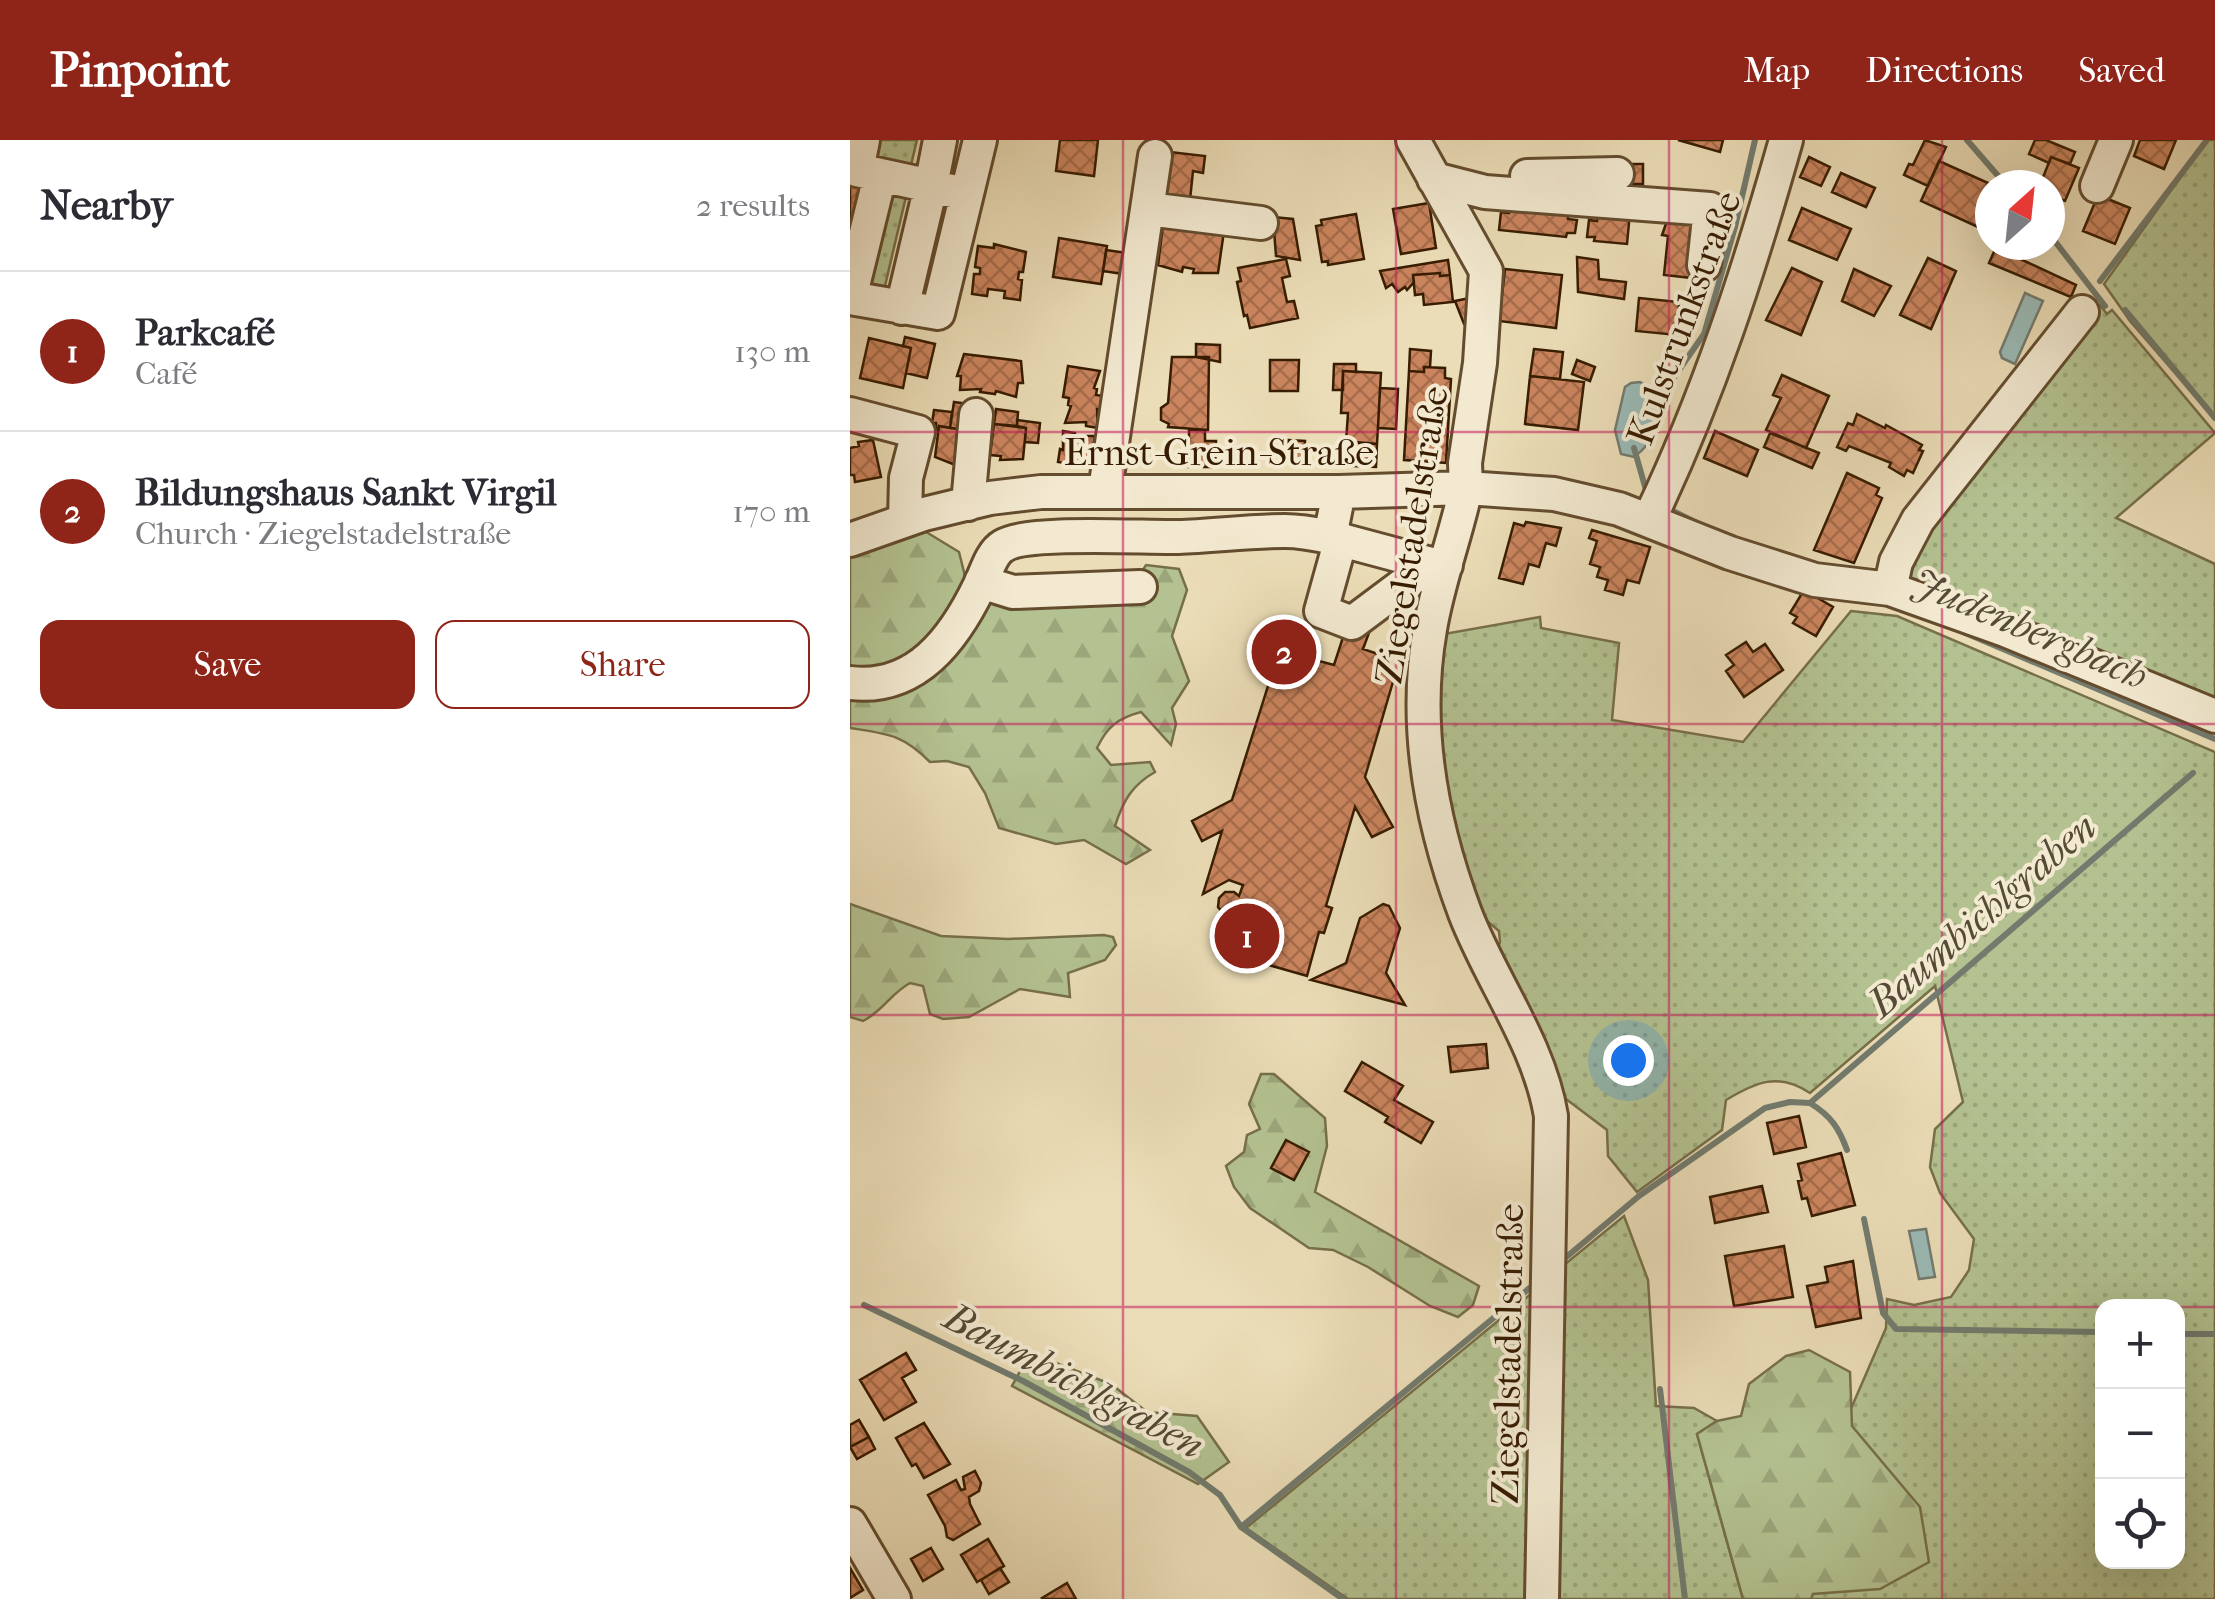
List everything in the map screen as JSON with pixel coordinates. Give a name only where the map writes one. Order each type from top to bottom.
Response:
[{"type":"street","points":[[863,140],[857,170],[966,194]]},
{"type":"street","points":[[902,308],[940,140]]},
{"type":"street","points":[[880,176],[852,290],[902,308],[938,313],[980,140]]},
{"type":"street","name":"Ziegelstadelstraße","points":[[1413,140],[1486,271],[1480,363],[1465,463],[1466,488],[1438,564],[1426,672],[1425,742],[1434,816],[1466,914],[1542,1078],[1551,1116],[1542,1599]]},
{"type":"street","name":"Kulstrunkstraße","points":[[1649,520],[1679,458],[1725,342],[1786,140]]},
{"type":"street","points":[[2098,186],[2116,140]]},
{"type":"street","points":[[1105,490],[1155,156]]},
{"type":"street","points":[[1434,179],[1618,174]]},
{"type":"street","points":[[1434,179],[1485,192],[1710,209],[1704,264]]},
{"type":"street","points":[[1148,209],[1261,223]]},
{"type":"street","points":[[1890,589],[1896,562],[1918,520],[2082,312]]},
{"type":"street","points":[[850,414],[918,432],[906,478],[904,520]]},
{"type":"street","points":[[968,504],[976,415]]},
{"type":"street","name":"Ernst-Grein-Straße","points":[[850,540],[904,520],[1041,492],[1466,488],[1554,494],[1599,503],[1730,553],[1815,580],[1890,589],[2005,630],[2215,716]]},
{"type":"street","points":[[1339,492],[1336,538],[1321,611],[1352,623],[1438,564]]},
{"type":"street","points":[[850,683],[880,684],[920,666],[957,627],[998,550],[1010,543],[1087,536],[1175,537],[1285,531],[1336,538],[1438,564]]},
{"type":"street","points":[[982,582],[1013,592],[1140,587]]},
{"type":"street","points":[[850,1524],[894,1599]]},
{"type":"green space","points":[[874,140],[917,140],[910,169],[870,160]]},
{"type":"green space","points":[[2207,140],[2215,140],[2215,419],[2130,321],[2104,284]]},
{"type":"green space","points":[[908,188],[884,290],[869,288],[889,194]]},
{"type":"green space","points":[[2100,305],[2107,314],[2112,310],[2215,433],[2116,518],[2215,564],[2215,700],[1931,586],[1906,581],[1912,538],[2055,353]]},
{"type":"green space","points":[[918,527],[959,552],[966,580],[1137,579],[1146,565],[1179,569],[1187,590],[1172,636],[1189,681],[1172,708],[1176,724],[1171,745],[1141,712],[1114,724],[1097,748],[1111,765],[1150,762],[1155,772],[1129,794],[1115,826],[1150,850],[1126,864],[1084,840],[1056,844],[999,828],[969,767],[947,761],[930,762],[894,737],[850,728],[850,528]]},
{"type":"green space","points":[[1851,611],[1897,616],[2215,752],[2215,1599],[1802,1599],[1840,1434],[1886,1328],[1887,1299],[1914,1305],[1951,1297],[1969,1270],[1974,1239],[1940,1193],[1930,1167],[1935,1129],[1963,1102],[1935,986],[1810,1093],[1777,1081],[1747,1088],[1726,1100],[1722,1130],[1637,1192],[1608,1156],[1607,1130],[1554,1090],[1493,960],[1500,942],[1499,931],[1469,906],[1445,845],[1437,699],[1444,634],[1540,617],[1541,628],[1619,643],[1612,720],[1743,742]]},
{"type":"green space","points":[[850,904],[941,936],[1008,939],[1104,935],[1113,937],[1116,945],[1105,960],[1068,973],[1070,997],[1020,989],[969,1017],[943,1019],[930,1014],[923,986],[910,983],[863,1021],[850,1017]]},
{"type":"green space","points":[[1261,1074],[1274,1074],[1325,1118],[1327,1146],[1315,1192],[1479,1286],[1473,1305],[1458,1317],[1430,1306],[1333,1250],[1309,1248],[1250,1208],[1234,1187],[1226,1166],[1244,1152],[1247,1135],[1260,1129],[1249,1104]]},
{"type":"green space","points":[[1624,1216],[1648,1280],[1656,1406],[1694,1408],[1717,1421],[1697,1434],[1743,1599],[1557,1599],[1564,1265]]},
{"type":"green space","points":[[1543,1284],[1536,1599],[1348,1599],[1246,1528]]},
{"type":"green space","points":[[1809,1350],[1850,1372],[1852,1426],[1920,1507],[1929,1562],[1880,1589],[1813,1594],[1811,1599],[1743,1599],[1697,1434],[1717,1421],[1741,1416],[1749,1384],[1786,1356]]},
{"type":"green space","points":[[1030,1353],[1111,1384],[1147,1412],[1197,1416],[1229,1462],[1198,1484],[1012,1386]]},
{"type":"water","points":[[2025,293],[2043,301],[2015,364],[2002,358],[2000,352]]},
{"type":"water","points":[[1640,382],[1659,393],[1659,412],[1653,437],[1634,457],[1621,454],[1615,430],[1625,387]]},
{"type":"water","points":[[1926,1229],[1935,1277],[1919,1279],[1909,1231]]},
{"type":"building","points":[[1060,140],[1098,140],[1094,176],[1056,171]]},
{"type":"building","points":[[1678,140],[1723,140],[1720,152]]},
{"type":"building","points":[[1925,140],[1946,147],[1928,186],[1904,175]]},
{"type":"building","points":[[2035,140],[2046,140],[2075,152],[2070,164],[2051,157],[2049,163],[2029,154]]},
{"type":"building","points":[[2140,140],[2176,140],[2164,169],[2134,156]]},
{"type":"building","points":[[1161,151],[1205,156],[1203,173],[1193,171],[1190,200],[1156,195]]},
{"type":"building","points":[[1809,157],[1830,167],[1821,186],[1800,177]]},
{"type":"building","points":[[2051,157],[2079,168],[2065,201],[2065,170],[2046,170]]},
{"type":"building","points":[[1939,161],[1975,177],[1975,226],[1921,201]]},
{"type":"building","points":[[1625,164],[1643,164],[1643,184],[1625,184]]},
{"type":"building","points":[[1841,173],[1875,188],[1866,207],[1832,192]]},
{"type":"building","points":[[850,183],[871,188],[850,281]]},
{"type":"building","points":[[2098,195],[2130,208],[2115,244],[2083,231]]},
{"type":"building","points":[[1511,202],[1569,208],[1568,219],[1577,220],[1575,233],[1567,233],[1566,237],[1499,230],[1501,212],[1509,213]]},
{"type":"building","points":[[1429,203],[1436,248],[1401,254],[1393,209]]},
{"type":"building","points":[[1598,208],[1630,212],[1627,244],[1587,237],[1589,220],[1597,221]]},
{"type":"building","points":[[1802,208],[1851,229],[1837,260],[1789,240]]},
{"type":"building","points":[[1356,214],[1364,259],[1328,265],[1328,261],[1322,262],[1316,226],[1322,225],[1321,220]]},
{"type":"building","points":[[1669,215],[1697,218],[1692,278],[1664,275],[1668,236],[1662,235]]},
{"type":"building","points":[[1164,217],[1225,224],[1218,273],[1193,273],[1194,269],[1183,267],[1182,272],[1158,265]]},
{"type":"building","points":[[1273,217],[1293,219],[1300,260],[1276,256]]},
{"type":"building","points":[[1059,238],[1107,246],[1101,284],[1053,277]]},
{"type":"building","points":[[994,244],[1026,252],[1018,279],[1022,280],[1020,300],[1004,298],[1005,291],[988,289],[987,296],[972,294],[974,274],[980,274],[980,268],[975,267],[978,246],[994,248]]},
{"type":"building","points":[[1106,250],[1127,253],[1123,274],[1103,271]]},
{"type":"building","points":[[1577,257],[1598,260],[1599,279],[1626,282],[1624,299],[1578,292]]},
{"type":"building","points":[[1928,258],[1956,271],[1931,329],[1900,315]]},
{"type":"building","points":[[1286,259],[1290,276],[1282,278],[1287,302],[1294,301],[1298,318],[1250,328],[1237,282],[1241,281],[1238,268]]},
{"type":"building","points":[[1448,260],[1450,275],[1413,275],[1414,282],[1407,290],[1405,287],[1398,292],[1392,284],[1386,288],[1380,271]]},
{"type":"building","points":[[2022,260],[2076,285],[2071,297],[1989,263]]},
{"type":"building","points":[[1792,268],[1822,282],[1801,335],[1766,320]]},
{"type":"building","points":[[1505,269],[1562,275],[1556,328],[1499,321]]},
{"type":"building","points":[[1854,269],[1891,286],[1874,316],[1842,301]]},
{"type":"building","points":[[1413,275],[1450,275],[1453,302],[1424,305],[1423,294],[1415,295]]},
{"type":"building","points":[[1470,298],[1473,323],[1464,324],[1455,301]]},
{"type":"building","points":[[1639,298],[1679,302],[1677,335],[1636,331]]},
{"type":"building","points":[[905,337],[935,344],[927,378],[906,373],[911,348],[903,346]]},
{"type":"building","points":[[869,338],[911,348],[903,388],[860,378]]},
{"type":"building","points":[[1196,344],[1220,345],[1220,362],[1196,357]]},
{"type":"building","points":[[1410,349],[1431,351],[1430,367],[1424,367],[1424,372],[1409,371]]},
{"type":"building","points":[[1534,349],[1563,352],[1560,379],[1530,376]]},
{"type":"building","points":[[964,354],[1021,361],[1023,383],[1018,383],[1016,397],[996,391],[980,392],[981,389],[960,390],[961,376],[957,376]]},
{"type":"building","points":[[1172,357],[1209,357],[1208,430],[1168,427],[1161,420],[1161,408],[1168,403]]},
{"type":"building","points":[[1270,360],[1299,360],[1298,391],[1270,391]]},
{"type":"building","points":[[1577,360],[1595,367],[1590,381],[1572,374]]},
{"type":"building","points":[[1334,364],[1356,364],[1356,372],[1343,371],[1343,390],[1333,390]]},
{"type":"building","points":[[1068,366],[1100,371],[1094,388],[1096,395],[1103,396],[1101,410],[1097,409],[1098,428],[1086,426],[1086,422],[1065,423],[1071,406],[1069,398],[1063,397]]},
{"type":"building","points":[[1424,367],[1445,368],[1445,378],[1451,379],[1446,463],[1404,460],[1409,371],[1424,372]]},
{"type":"building","points":[[1343,371],[1381,373],[1377,444],[1346,442],[1348,413],[1341,413]]},
{"type":"building","points":[[1782,375],[1829,396],[1806,448],[1766,430],[1781,398],[1773,395]]},
{"type":"building","points":[[1530,376],[1584,382],[1578,430],[1525,424]]},
{"type":"building","points":[[1380,388],[1398,389],[1396,429],[1378,428]]},
{"type":"building","points":[[954,402],[977,405],[974,431],[950,428]]},
{"type":"building","points":[[996,409],[1018,412],[1017,426],[994,424]]},
{"type":"building","points":[[934,410],[952,412],[950,428],[939,426],[936,431],[936,423],[932,423]]},
{"type":"building","points":[[1857,414],[1922,445],[1913,473],[1907,470],[1904,476],[1889,467],[1891,463],[1849,446],[1846,451],[1837,447],[1848,423],[1853,425]]},
{"type":"building","points":[[1017,420],[1040,423],[1038,443],[1025,442],[1026,428],[1017,426]]},
{"type":"building","points":[[994,424],[1026,428],[1023,459],[1000,460],[1001,456],[990,455]]},
{"type":"building","points":[[939,426],[970,431],[955,465],[935,457]]},
{"type":"building","points":[[1189,430],[1205,430],[1205,441],[1216,441],[1215,467],[1189,467]]},
{"type":"building","points":[[1063,431],[1075,436],[1095,436],[1093,448],[1089,447],[1093,454],[1091,467],[1058,462],[1060,449],[1063,450]]},
{"type":"building","points":[[1715,431],[1758,450],[1747,476],[1704,458]]},
{"type":"building","points":[[1770,433],[1819,453],[1812,468],[1764,447]]},
{"type":"building","points":[[873,440],[881,477],[855,482],[854,475],[850,475],[850,448],[859,446],[858,442]]},
{"type":"building","points":[[1288,440],[1305,441],[1304,461],[1287,461]]},
{"type":"building","points":[[1355,442],[1377,444],[1376,467],[1354,466]]},
{"type":"building","points":[[1847,473],[1879,488],[1876,495],[1882,498],[1854,563],[1814,550]]},
{"type":"building","points":[[1526,522],[1561,528],[1556,546],[1546,543],[1539,567],[1529,564],[1523,584],[1499,578],[1514,523],[1524,526]]},
{"type":"building","points":[[1592,530],[1650,547],[1639,583],[1627,580],[1623,595],[1605,590],[1608,580],[1597,577],[1600,567],[1590,564],[1597,541],[1589,538]]},
{"type":"building","points":[[1804,590],[1833,607],[1816,636],[1793,623],[1797,617],[1790,613]]},
{"type":"building","points":[[1290,629],[1307,637],[1300,656],[1334,665],[1344,634],[1370,630],[1363,649],[1384,656],[1395,675],[1365,777],[1393,827],[1372,837],[1355,807],[1326,906],[1332,908],[1324,933],[1319,932],[1307,976],[1234,955],[1245,912],[1223,913],[1218,907],[1219,898],[1225,892],[1239,896],[1243,885],[1229,880],[1203,894],[1222,831],[1202,841],[1192,821],[1232,800],[1274,667],[1267,654],[1268,643],[1276,633]]},
{"type":"building","points":[[1746,642],[1753,652],[1765,644],[1783,670],[1744,697],[1726,671],[1734,665],[1726,655]]},
{"type":"building","points":[[1383,904],[1389,906],[1400,928],[1386,973],[1405,1005],[1311,980],[1346,963],[1360,918]]},
{"type":"building","points":[[1486,1044],[1488,1068],[1451,1072],[1448,1047]]},
{"type":"building","points":[[1362,1062],[1403,1086],[1394,1100],[1433,1122],[1421,1143],[1345,1091]]},
{"type":"building","points":[[1799,1116],[1806,1147],[1774,1154],[1767,1123]]},
{"type":"building","points":[[1286,1140],[1309,1152],[1294,1180],[1271,1168]]},
{"type":"building","points":[[1841,1153],[1855,1205],[1812,1216],[1807,1198],[1802,1199],[1798,1164]]},
{"type":"building","points":[[1762,1186],[1768,1212],[1715,1223],[1710,1197]]},
{"type":"building","points":[[1784,1246],[1793,1297],[1734,1306],[1725,1256]]},
{"type":"building","points":[[1853,1261],[1861,1318],[1816,1327],[1807,1286],[1828,1282],[1825,1267]]},
{"type":"building","points":[[906,1353],[916,1370],[902,1378],[916,1402],[884,1420],[860,1380]]},
{"type":"building","points":[[859,1420],[869,1437],[850,1447],[850,1425]]},
{"type":"building","points":[[924,1423],[950,1464],[924,1478],[896,1438]]},
{"type":"building","points":[[869,1437],[875,1449],[857,1459],[850,1447]]},
{"type":"building","points":[[975,1471],[981,1483],[979,1491],[969,1497],[980,1524],[953,1540],[947,1537],[928,1495],[956,1480],[961,1490],[965,1489],[963,1477]]},
{"type":"building","points":[[988,1539],[1004,1566],[977,1582],[961,1555]]},
{"type":"building","points":[[931,1548],[943,1569],[923,1581],[911,1559]]},
{"type":"building","points":[[850,1568],[863,1590],[850,1598]]},
{"type":"building","points":[[1000,1568],[1009,1582],[989,1594],[981,1580]]},
{"type":"building","points":[[1067,1583],[1076,1599],[1042,1598]]},
{"type":"waterway","name":"Judenbergbach","points":[[1653,398],[1670,383],[1704,334],[1755,140]]},
{"type":"waterway","points":[[1967,140],[1993,170]]},
{"type":"waterway","points":[[2100,281],[2207,140]]},
{"type":"waterway","points":[[2065,254],[2105,306]]},
{"type":"waterway","points":[[2125,310],[2215,418]]},
{"type":"waterway","name":"Judenbergbach","points":[[1634,448],[1646,490]]},
{"type":"waterway","name":"Judenbergbach","points":[[1667,508],[1697,523]]},
{"type":"waterway","name":"Judenbergbach","points":[[1963,632],[2215,739]]},
{"type":"waterway","name":"Baumbichlgraben","points":[[1564,1259],[1639,1196],[1765,1108],[1790,1102],[1810,1103],[2193,773]]},
{"type":"waterway","name":"Baumbichlgraben","points":[[1810,1103],[1833,1123],[1847,1150]]},
{"type":"waterway","name":"Baumbichlgraben","points":[[1864,1219],[1883,1313],[1896,1329],[2095,1332]]},
{"type":"waterway","name":"Baumbichlgraben","points":[[1241,1527],[1537,1282]]},
{"type":"waterway","name":"Baumbichlgraben","points":[[864,1305],[1023,1381],[1189,1472],[1220,1495],[1241,1527],[1343,1599]]},
{"type":"waterway","name":"Baumbichlgraben","points":[[2185,1334],[2215,1334]]},
{"type":"waterway","name":"Baumbichlgraben","points":[[1660,1389],[1685,1599]]},
{"type":"place","name":"Bildungshaus Sankt Virgil","points":[[1284,652]]},
{"type":"place","name":"Parkcafé","points":[[1247,936]]}]
